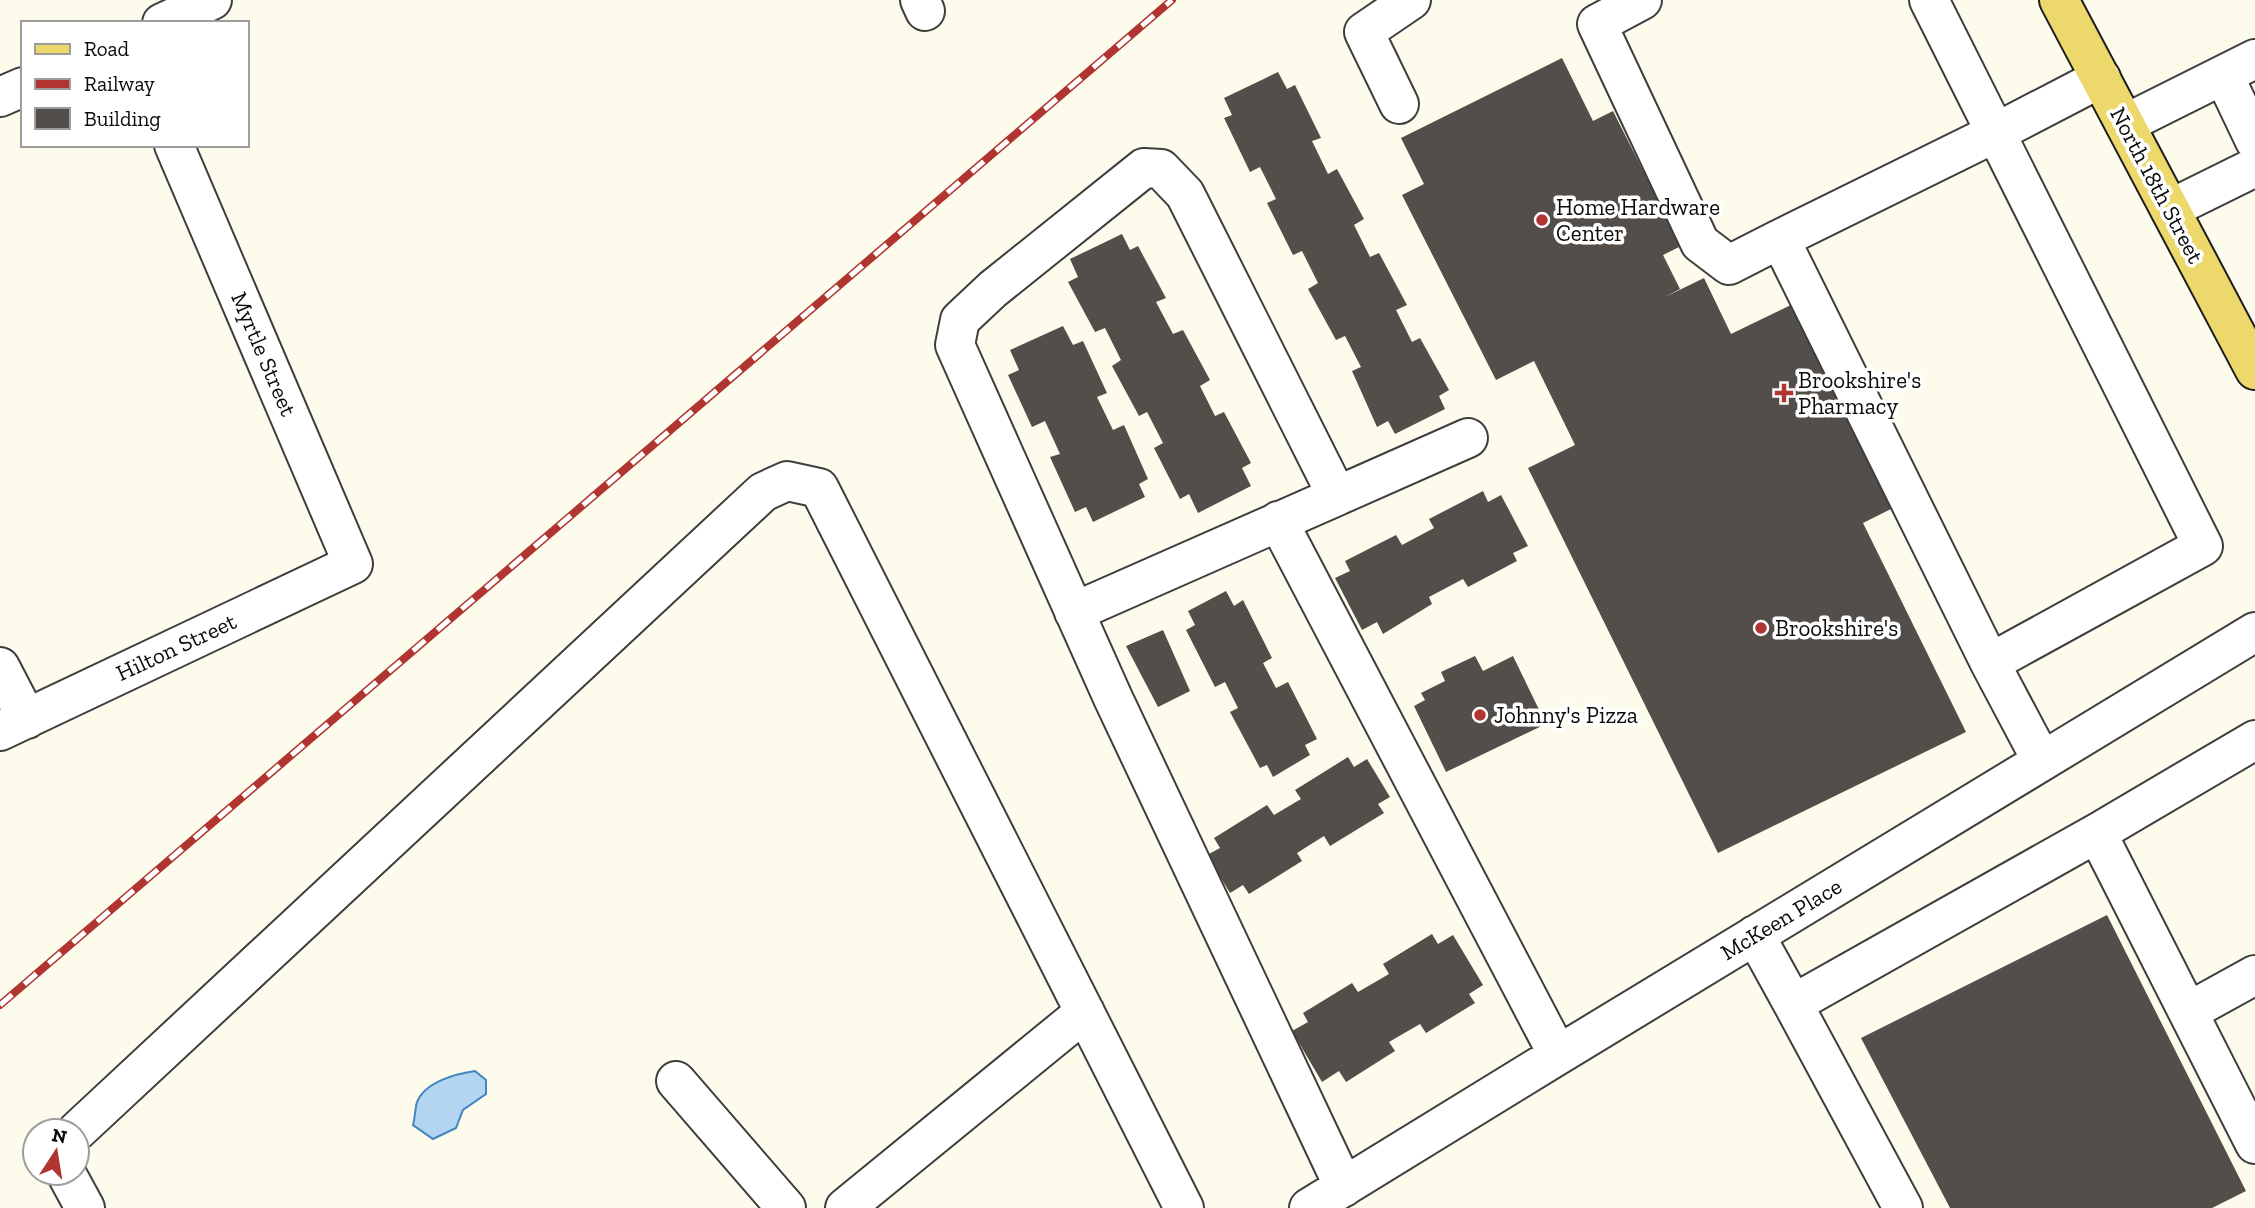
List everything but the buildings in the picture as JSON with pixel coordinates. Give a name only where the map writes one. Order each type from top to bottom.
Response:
[{"type":"main road","name":"North 18th Street","points":[[2059,0],[2253,362]]},
{"type":"street","points":[[166,21],[212,0]]},
{"type":"street","points":[[1399,104],[1364,32],[1411,0]]},
{"type":"street","points":[[1642,0],[1597,24],[1700,243],[1729,265],[2101,78]]},
{"type":"street","points":[[1929,0],[2203,546],[1990,663]]},
{"type":"street","points":[[2125,124],[2240,68],[2255,141]]},
{"type":"street","points":[[0,97],[21,88]]},
{"type":"street","name":"Myrtle Street","points":[[175,147],[353,564]]},
{"type":"street","points":[[2170,209],[2255,167]]},
{"type":"street","points":[[1337,496],[1185,194],[1161,169],[1144,168],[993,289],[960,320],[955,345],[1112,698],[1344,1187]]},
{"type":"street","points":[[1780,240],[1990,663],[2042,761]]},
{"type":"street","points":[[1074,612],[1468,438]]},
{"type":"street","points":[[91,1118],[763,492],[787,481],[819,488],[1184,1208]]},
{"type":"street","points":[[1278,521],[1558,1055]]},
{"type":"street","name":"Hilton Street","points":[[13,725],[353,564]]},
{"type":"street","name":"McKeen Place","points":[[1309,1208],[2255,632]]},
{"type":"street","points":[[0,667],[13,725]]},
{"type":"street","points":[[1793,1004],[2097,833],[2255,740]]},
{"type":"street","points":[[2097,833],[2255,1144]]},
{"type":"street","points":[[1755,935],[1903,1208]]},
{"type":"street","points":[[2188,1013],[2255,975]]},
{"type":"street","points":[[845,1208],[1085,1012]]},
{"type":"street","points":[[676,1081],[786,1208]]},
{"type":"street","points":[[74,1187],[85,1208]]},
{"type":"water","points":[[475,1071],[486,1080],[486,1094],[463,1110],[456,1128],[433,1139],[413,1125],[417,1102],[427,1089],[450,1077]]},
{"type":"railway","points":[[0,1005],[1172,0]]},
{"type":"place","name":"Home Hardware Center","points":[[1542,220]]},
{"type":"place","name":"Brookshire's Pharmacy","points":[[1784,393]]},
{"type":"place","name":"Brookshire's","points":[[1761,628]]},
{"type":"place","name":"Johnny's Pizza","points":[[1480,715]]}]
